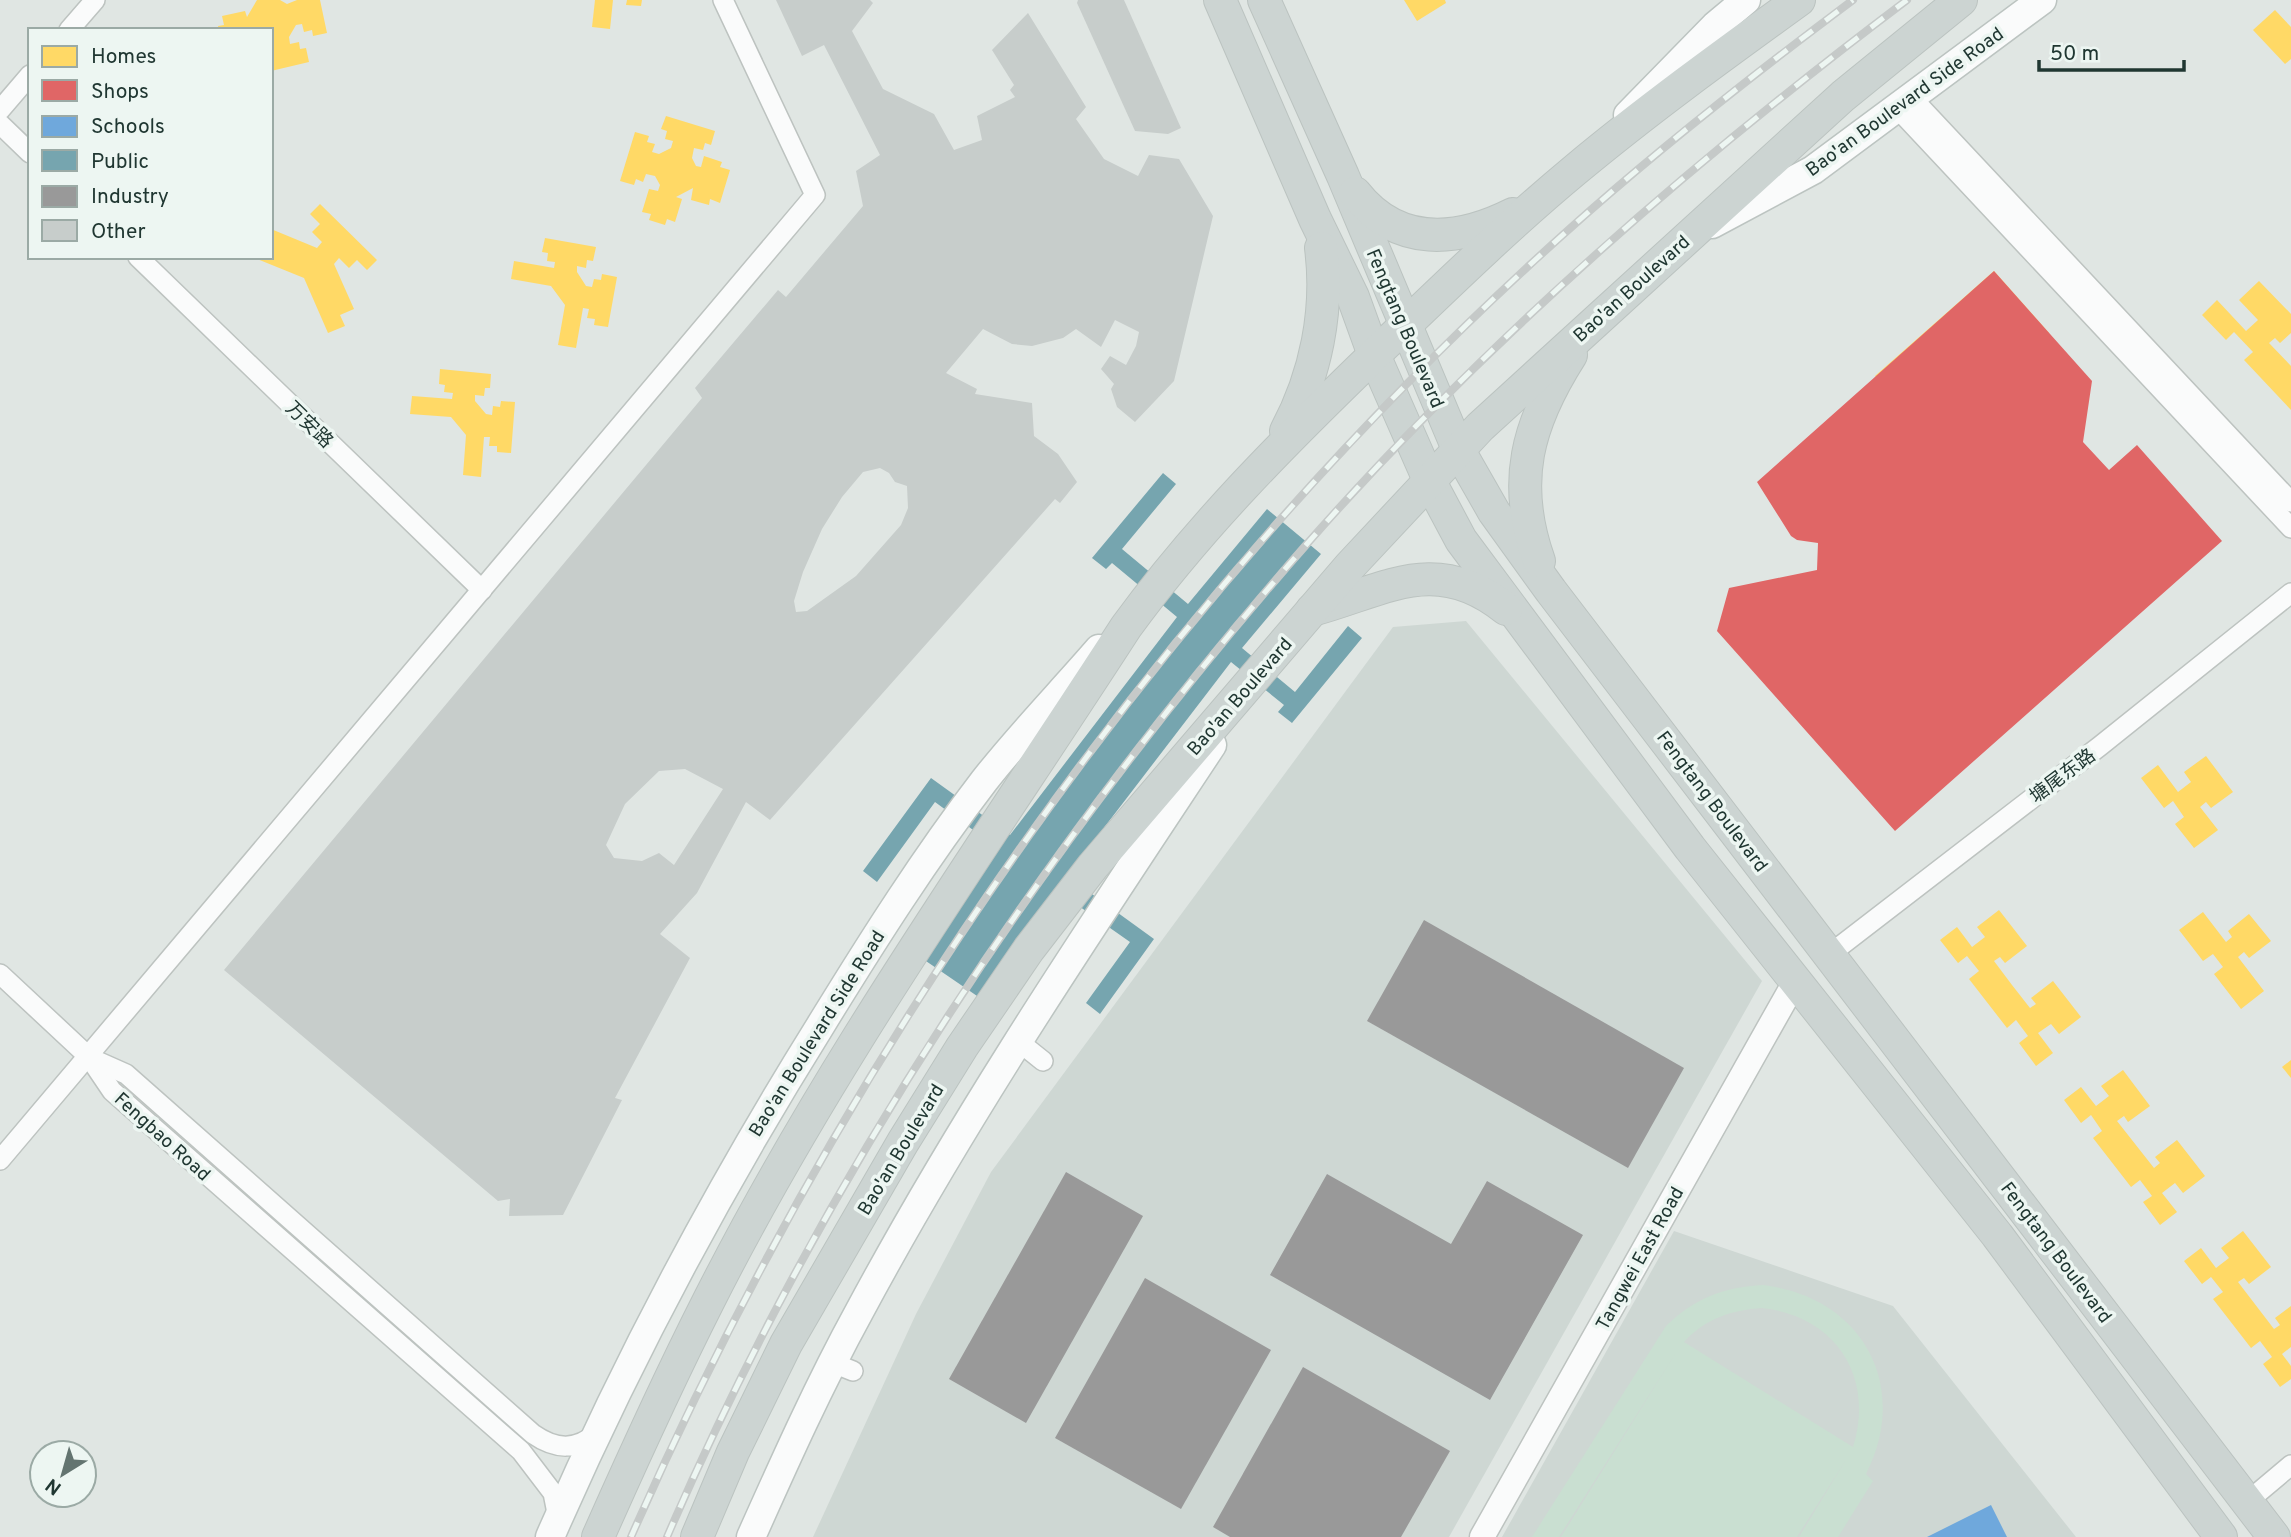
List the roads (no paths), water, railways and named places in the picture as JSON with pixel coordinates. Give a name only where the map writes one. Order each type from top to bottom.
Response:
[{"type":"main road","name":"Fengtang Boulevard","points":[[1220,0],[1315,219],[1353,297],[1374,355],[1429,480],[1461,540],[1584,708],[1990,1224],[2221,1537]]},
{"type":"main road","name":"Fengtang Boulevard","points":[[1264,0],[1343,176],[1458,449],[1494,512],[1551,591],[2274,1537]]},
{"type":"main road","points":[[1574,170],[1680,60],[1746,0]]},
{"type":"main road","points":[[598,1537],[708,1301],[803,1130],[919,944],[1126,627],[1161,579],[1195,537],[1271,455],[1404,326],[1539,201],[1675,90],[1799,0]]},
{"type":"main road","name":"Bao'an Boulevard","points":[[696,1537],[733,1452],[786,1344],[962,1047],[1029,949],[1093,866],[1312,610],[1458,449],[1590,325],[1843,96],[1961,0]]},
{"type":"main road","name":"Bao'an Boulevard Side Road","points":[[1689,236],[1813,170],[2042,0]]},
{"type":"main road","points":[[1343,176],[1365,205],[1386,222],[1426,235],[1465,234],[1539,201]]},
{"type":"main road","points":[[1271,455],[1285,434],[1302,397],[1320,332],[1323,266],[1315,219]]},
{"type":"main road","points":[[1551,591],[1531,538],[1524,506],[1523,472],[1540,414],[1590,325]]},
{"type":"main road","name":"Bao'an Boulevard Side Road","points":[[554,1527],[644,1334],[710,1208],[880,928],[984,782],[1161,579]]},
{"type":"main road","points":[[1312,610],[1346,601],[1382,586],[1431,579],[1479,592],[1520,620]]},
{"type":"main road","points":[[1584,708],[1621,680]]},
{"type":"main road","points":[[751,1537],[843,1367],[928,1189],[1018,1041],[1253,682]]},
{"type":"street","points":[[71,28],[95,0]]},
{"type":"street","points":[[0,1160],[815,195],[723,0]]},
{"type":"street","points":[[0,110],[28,77]]},
{"type":"street","points":[[1904,103],[2291,502]]},
{"type":"street","points":[[1904,103],[2291,528]]},
{"type":"street","points":[[0,124],[28,151]]},
{"type":"street","name":"万安路","points":[[140,259],[482,590]]},
{"type":"street","name":"塘尾东路","points":[[1830,954],[2100,746],[2291,593]]},
{"type":"street","points":[[0,974],[89,1057]]},
{"type":"street","name":"Tangwei East Road","points":[[1482,1537],[1796,980]]},
{"type":"street","points":[[1018,1041],[1043,1061]]},
{"type":"street","name":"Fengbao Road","points":[[89,1057],[126,1074],[533,1434],[545,1442],[569,1447],[579,1446],[598,1432]]},
{"type":"street","name":"Fengbao Road","points":[[89,1057],[112,1091],[521,1451],[553,1493],[554,1527]]},
{"type":"street","points":[[2247,1502],[2291,1465]]},
{"type":"railway","points":[[631,1537],[717,1355],[812,1177],[916,1003],[1030,835],[1152,673],[1282,518],[1420,371],[1566,232],[1635,172],[1743,84],[1853,0]]},
{"type":"railway","points":[[667,1537],[729,1403],[796,1271],[869,1142],[948,1016],[1031,893],[1119,774],[1211,658],[1306,545],[1374,470],[1518,326],[1669,190],[1747,125],[1907,0]]}]
